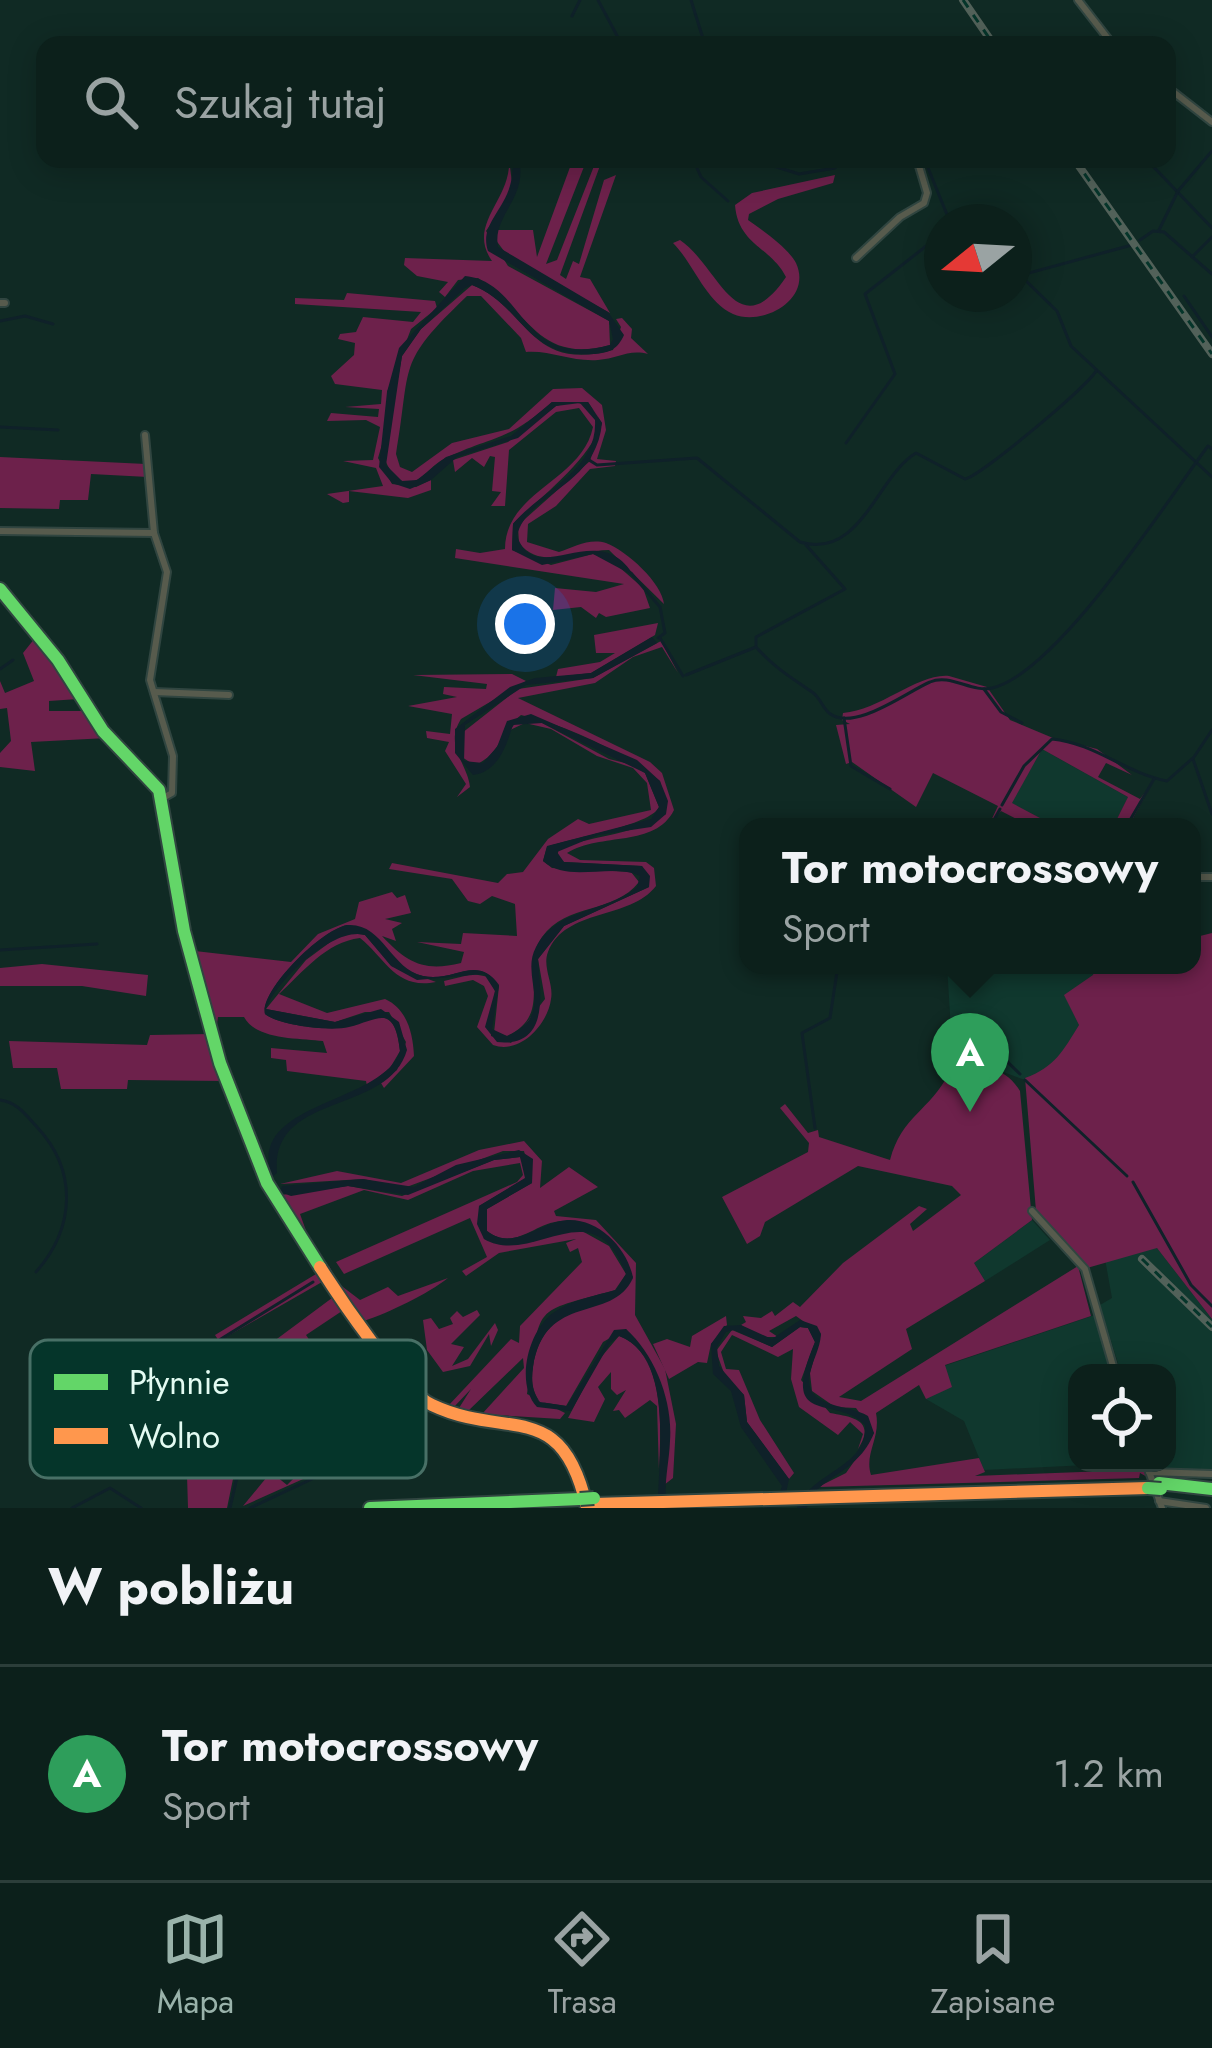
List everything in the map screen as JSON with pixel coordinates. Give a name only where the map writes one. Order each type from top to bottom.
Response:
[{"type":"street","points":[[1078,0],[1104,36]]},
{"type":"street","points":[[1176,94],[1212,122]]},
{"type":"street","points":[[856,258],[900,217],[924,203],[927,193],[920,168]]},
{"type":"street","points":[[145,435],[154,533],[167,572],[150,664],[153,692],[173,756],[172,793],[163,798]]},
{"type":"street","points":[[0,531],[154,533]]},
{"type":"street","points":[[0,589],[58,660],[97,723],[152,779],[163,798],[184,931],[220,1063],[268,1183],[371,1340]]},
{"type":"street","points":[[153,692],[229,695]]},
{"type":"street","points":[[1032,1210],[1084,1269],[1112,1364]]},
{"type":"street","points":[[426,1401],[442,1410],[533,1428],[554,1439],[578,1467],[587,1503]]},
{"type":"street","points":[[1154,1486],[1212,1474]]},
{"type":"street","points":[[1154,1486],[1206,1508]]},
{"type":"street","points":[[470,1508],[1154,1486],[1212,1492]]},
{"type":"street","points":[[370,1508],[587,1503]]},
{"type":"shaded area","points":[[510,168],[513,191],[486,231],[508,266],[609,321],[610,345],[585,349],[550,341],[478,278],[458,280],[445,297],[439,292],[448,282],[417,276],[404,265],[405,258],[492,261],[484,235]]},
{"type":"shaded area","points":[[570,168],[583,168],[546,264],[557,260],[593,168],[599,168],[560,275],[566,279],[573,261],[579,264],[604,180],[616,175],[580,277],[590,279],[610,313],[510,259],[495,239],[498,230],[533,230],[537,257]]},
{"type":"shaded area","points":[[835,175],[833,183],[778,199],[749,214],[748,220],[792,257],[799,276],[791,299],[770,313],[745,317],[723,308],[673,243],[680,240],[694,252],[729,295],[741,304],[754,305],[769,297],[786,277],[742,229],[735,205],[752,193]]},
{"type":"shaded area","points":[[472,285],[491,295],[546,345],[563,353],[613,350],[621,327],[616,319],[622,318],[632,329],[631,338],[648,354],[588,360],[526,352],[521,338],[481,296],[467,296],[428,337],[410,367],[396,454],[400,467],[412,472],[452,443],[509,429],[553,389],[582,388],[602,405],[606,430],[597,459],[616,461],[615,466],[590,469],[556,506],[528,524],[527,542],[559,552],[588,542],[606,543],[642,569],[664,604],[609,550],[549,558],[519,543],[518,527],[590,461],[602,423],[588,402],[552,402],[523,425],[442,460],[414,481],[405,482],[390,470],[384,457],[402,356],[421,329]]},
{"type":"shaded area","points":[[347,293],[435,301],[437,308],[411,329],[387,392],[388,424],[378,458],[392,484],[416,487],[431,480],[431,490],[408,498],[349,491],[349,502],[343,503],[327,494],[383,486],[376,468],[343,461],[373,460],[380,427],[366,420],[327,421],[331,413],[378,417],[379,409],[345,407],[381,404],[382,390],[335,384],[331,376],[354,355],[355,343],[338,339],[340,334],[356,332],[363,317],[413,322],[421,312],[295,304],[295,298],[344,300]]},
{"type":"shaded area","points":[[572,402],[594,410],[599,424],[593,442],[559,482],[513,524],[512,550],[551,565],[593,554],[610,559],[643,588],[650,608],[606,617],[599,613],[596,618],[581,607],[553,610],[555,588],[596,592],[624,584],[455,558],[456,549],[480,553],[505,549],[508,529],[517,513],[575,461],[593,427],[579,408],[556,412],[509,450],[505,506],[491,506],[501,492],[492,491],[495,457],[490,456],[484,467],[472,458],[455,472],[453,460],[508,442],[556,406]]},
{"type":"shaded area","points":[[0,457],[146,464],[148,477],[91,474],[88,500],[60,500],[59,509],[0,508]]},
{"type":"shaded area","points":[[658,623],[655,635],[591,673],[556,677],[558,669],[600,662],[615,653],[596,653],[594,635]]},
{"type":"shaded area","points":[[35,638],[78,699],[49,701],[49,711],[85,711],[107,738],[31,742],[35,771],[0,767],[0,753],[11,741],[7,708],[0,709],[0,681],[5,693],[34,681],[23,653]]},
{"type":"shaded area","points":[[661,641],[678,673],[662,647],[633,657],[595,683],[518,698],[650,762],[662,773],[674,810],[654,830],[567,853],[580,860],[646,862],[654,868],[656,886],[645,897],[583,921],[556,938],[547,958],[551,993],[544,1018],[531,1035],[513,1046],[493,1045],[477,1027],[488,996],[484,986],[473,980],[445,986],[444,981],[473,974],[489,977],[495,991],[491,1036],[511,1043],[545,999],[538,959],[564,926],[649,887],[642,866],[564,862],[557,857],[559,848],[628,831],[666,814],[660,781],[576,733],[521,715],[489,756],[474,765],[462,757],[462,733],[518,689],[593,678]]},
{"type":"shaded area","points":[[512,674],[526,681],[461,719],[456,729],[456,746],[470,787],[457,797],[466,784],[445,751],[449,742],[427,738],[426,731],[450,734],[452,714],[408,706],[457,697],[443,694],[444,687],[486,689],[487,684],[413,675]]},
{"type":"shaded area","points":[[937,677],[987,687],[1010,720],[1097,749],[1132,775],[1106,763],[1098,777],[1140,799],[1153,782],[1133,818],[1118,818],[1128,797],[1042,749],[1012,803],[1040,818],[1015,818],[1001,811],[992,818],[998,806],[933,773],[916,807],[852,762],[846,764],[836,725],[850,724],[842,720],[843,713]]},
{"type":"shaded area","points":[[517,721],[542,723],[609,759],[633,765],[645,773],[659,807],[641,820],[547,847],[543,861],[552,868],[631,872],[639,882],[617,899],[564,919],[542,937],[534,963],[533,1004],[521,1027],[507,1036],[494,1033],[499,986],[491,976],[473,970],[434,977],[411,972],[369,933],[347,925],[295,962],[272,991],[265,1014],[292,1024],[330,1028],[384,1018],[394,1027],[400,1051],[390,1068],[367,1086],[366,1081],[287,1071],[286,1060],[271,1058],[271,1048],[327,1053],[323,1041],[268,1034],[244,1017],[218,1017],[216,1031],[195,951],[291,962],[318,934],[355,919],[359,902],[392,892],[397,898],[405,895],[411,913],[385,919],[402,923],[392,929],[396,941],[382,936],[417,963],[461,963],[464,952],[417,942],[461,944],[463,933],[517,936],[515,904],[492,896],[480,904],[468,901],[452,879],[389,869],[392,863],[498,883],[507,874],[523,872],[548,839],[578,819],[589,824],[651,810],[647,783],[633,768],[597,756],[551,729],[525,723],[510,730]]},
{"type":"shaded area","points":[[1042,749],[1128,797],[1118,818],[1040,818],[1011,803]]},
{"type":"shaded area","points":[[344,932],[365,935],[392,966],[436,982],[401,977],[360,938],[336,945],[279,994],[327,1013],[385,999],[393,1003],[407,1023],[414,1056],[384,1088],[381,1083],[397,1070],[406,1042],[389,1012],[365,1012],[335,1022],[266,1009],[306,960]]},
{"type":"shaded area","points":[[1212,933],[1212,1319],[1157,1248],[1087,1268],[1036,1211],[1025,1078],[1051,1063],[1079,1025],[1064,995],[1093,974],[1201,974],[1201,936]]},
{"type":"shaded area","points":[[42,964],[148,975],[146,996],[82,986],[0,986],[0,968]]},
{"type":"shaded area","points":[[948,974],[1094,974],[1065,995],[1079,1025],[1055,1064],[1025,1080],[985,1065],[953,1063]]},
{"type":"shaded area","points":[[950,1020],[953,1063],[1000,1072],[1020,1091],[1032,1220],[974,1263],[985,1281],[906,1329],[912,1349],[839,1397],[861,1401],[1078,1266],[1091,1316],[945,1365],[952,1387],[926,1399],[919,1385],[876,1413],[871,1475],[979,1458],[985,1472],[975,1476],[1147,1472],[1149,1478],[1140,1473],[1139,1478],[818,1487],[846,1473],[874,1433],[856,1408],[835,1407],[812,1391],[810,1373],[821,1334],[796,1316],[769,1331],[778,1337],[758,1337],[741,1325],[746,1322],[743,1316],[761,1318],[772,1311],[775,1316],[793,1302],[800,1307],[843,1263],[919,1206],[927,1209],[910,1224],[913,1231],[961,1195],[952,1186],[858,1166],[765,1222],[760,1236],[747,1244],[722,1197],[808,1152],[809,1143],[780,1108],[785,1104],[808,1133],[818,1130],[819,1137],[890,1160],[902,1133],[949,1073],[937,1034]]},
{"type":"shaded area","points":[[210,1034],[225,1081],[128,1080],[127,1089],[61,1089],[57,1068],[13,1068],[9,1041],[147,1045],[150,1035]]},
{"type":"shaded area","points":[[524,1141],[542,1161],[540,1188],[569,1167],[598,1187],[554,1211],[556,1216],[596,1220],[636,1263],[635,1315],[665,1369],[676,1424],[673,1478],[664,1485],[668,1441],[663,1402],[649,1366],[626,1329],[603,1342],[566,1406],[540,1402],[535,1394],[533,1367],[548,1330],[633,1277],[608,1236],[579,1224],[551,1223],[506,1239],[487,1231],[487,1209],[532,1183],[524,1151],[503,1151],[404,1188],[363,1179],[280,1184],[337,1171],[401,1183],[479,1150]]},
{"type":"shaded area","points":[[520,1157],[528,1171],[526,1178],[479,1206],[484,1239],[532,1242],[562,1230],[582,1231],[609,1246],[626,1274],[615,1290],[554,1309],[539,1327],[527,1394],[565,1413],[560,1419],[482,1414],[524,1368],[523,1358],[468,1411],[459,1408],[471,1389],[453,1408],[448,1406],[511,1339],[519,1343],[520,1326],[582,1262],[578,1248],[570,1252],[566,1243],[576,1239],[499,1253],[466,1276],[462,1271],[487,1257],[470,1218],[344,1274],[336,1262],[517,1182],[523,1175],[520,1163],[473,1171],[408,1200],[364,1190],[300,1214],[309,1239],[281,1195],[348,1186],[402,1196],[494,1160]]},
{"type":"shaded area","points":[[1032,1220],[1050,1240],[985,1281],[974,1263]]},
{"type":"shaded area","points":[[1157,1248],[1212,1319],[1212,1471],[1176,1470],[1176,1364],[1118,1364],[1100,1305],[1112,1298],[1105,1259]]},
{"type":"shaded area","points":[[326,1267],[339,1284],[360,1300],[388,1287],[398,1296],[448,1278],[364,1321],[366,1331]]},
{"type":"shaded area","points":[[321,1271],[342,1311],[306,1335],[309,1340],[276,1340],[332,1298],[322,1282],[221,1340],[215,1335]]},
{"type":"shaded area","points":[[477,1310],[480,1315],[451,1344],[464,1347],[452,1366],[468,1359],[495,1323],[498,1330],[491,1346],[489,1334],[470,1366],[443,1372],[427,1350],[423,1320],[431,1318],[439,1329],[453,1324],[450,1318],[457,1311],[463,1317]]},
{"type":"shaded area","points":[[1095,1315],[1110,1364],[1068,1364],[1068,1466],[984,1470],[964,1421],[926,1399],[944,1366]]},
{"type":"shaded area","points":[[726,1316],[727,1325],[711,1344],[707,1363],[698,1362],[669,1379],[653,1344],[667,1339],[690,1347],[692,1336]]},
{"type":"shaded area","points":[[800,1327],[808,1328],[815,1342],[801,1380],[830,1413],[860,1422],[865,1432],[858,1449],[863,1434],[850,1422],[838,1435],[799,1407],[791,1379],[793,1349],[778,1357],[732,1335],[721,1352],[726,1369],[739,1370],[760,1420],[794,1473],[789,1479],[747,1422],[744,1395],[725,1376],[716,1351],[732,1330],[772,1347]]},
{"type":"shaded area","points":[[619,1336],[635,1345],[653,1376],[660,1416],[659,1472],[657,1406],[650,1400],[625,1418],[619,1410],[613,1411],[626,1390],[617,1395],[611,1389],[611,1372],[598,1387],[605,1399],[594,1422],[568,1418],[598,1361]]},
{"type":"shaded area","points":[[187,1478],[233,1478],[227,1508],[188,1508]]},
{"type":"shaded area","points":[[266,1478],[278,1478],[287,1485],[294,1478],[305,1478],[243,1506]]},
{"type":"water","points":[[512,168],[520,168],[519,185],[500,225],[498,247],[608,312],[624,335],[616,347],[599,353],[553,348],[489,294],[472,285],[465,288],[421,329],[402,356],[386,465],[402,481],[417,480],[446,457],[511,436],[552,402],[588,402],[602,423],[597,445],[575,476],[533,509],[517,536],[526,551],[539,557],[603,552],[619,559],[634,576],[593,554],[542,565],[512,550],[513,524],[587,453],[595,420],[580,403],[556,406],[518,438],[457,457],[431,480],[410,489],[392,483],[379,467],[387,392],[399,348],[465,276],[501,293],[540,336],[558,346],[580,349],[610,345],[613,339],[609,321],[488,251],[488,230]]},
{"type":"water","points":[[652,637],[657,643],[593,678],[526,685],[465,725],[464,761],[483,763],[497,747],[507,721],[531,714],[637,760],[660,781],[668,801],[666,814],[651,827],[598,835],[557,852],[564,862],[642,866],[650,876],[649,887],[564,926],[538,959],[540,1001],[534,1027],[514,1041],[497,1042],[485,1027],[495,991],[484,974],[417,980],[391,966],[365,935],[352,934],[322,947],[293,971],[266,1009],[335,1022],[381,1009],[399,1022],[407,1050],[396,1071],[378,1086],[310,1115],[292,1128],[280,1147],[277,1173],[272,1177],[269,1152],[278,1133],[296,1118],[369,1083],[388,1069],[400,1051],[394,1026],[384,1018],[330,1029],[292,1024],[265,1014],[266,1004],[282,976],[324,936],[349,925],[361,927],[403,965],[423,976],[482,971],[499,985],[492,1029],[507,1036],[531,1017],[532,959],[545,934],[637,887],[640,876],[629,872],[565,871],[543,861],[547,846],[651,819],[659,807],[645,773],[542,723],[513,725],[495,763],[473,775],[455,753],[455,729],[510,687],[535,678],[591,673]]},
{"type":"water","points":[[519,1150],[533,1159],[532,1183],[487,1209],[487,1231],[507,1238],[567,1220],[590,1224],[618,1246],[633,1278],[610,1301],[564,1318],[551,1328],[540,1343],[533,1367],[535,1394],[540,1402],[567,1406],[614,1330],[626,1329],[646,1352],[665,1395],[670,1426],[667,1508],[659,1508],[658,1499],[660,1433],[655,1385],[636,1347],[619,1336],[610,1343],[571,1411],[537,1407],[530,1397],[527,1358],[544,1321],[567,1305],[616,1290],[626,1274],[612,1248],[597,1235],[579,1232],[503,1245],[484,1239],[477,1224],[479,1206],[525,1178],[520,1157],[494,1160],[408,1195],[348,1186],[291,1196],[280,1192],[282,1186],[363,1179],[414,1187],[456,1165]]},
{"type":"water","points":[[800,1320],[817,1326],[821,1334],[810,1373],[813,1393],[829,1404],[868,1416],[874,1433],[857,1458],[818,1489],[807,1508],[797,1508],[814,1486],[857,1451],[865,1425],[807,1398],[805,1369],[815,1342],[808,1328],[800,1327],[772,1347],[734,1330],[726,1332],[717,1347],[719,1366],[744,1395],[747,1422],[789,1479],[783,1507],[763,1508],[777,1501],[782,1486],[741,1427],[731,1391],[713,1374],[711,1344],[724,1326],[741,1325],[772,1339]]},
{"type":"waterway","points":[[572,16],[580,0]]},
{"type":"waterway","points":[[598,0],[617,36]]},
{"type":"waterway","points":[[691,0],[702,36]]},
{"type":"waterway","points":[[1159,230],[1178,191],[1212,151]]},
{"type":"waterway","points":[[697,168],[728,201]]},
{"type":"waterway","points":[[780,168],[799,174],[835,168]]},
{"type":"waterway","points":[[928,168],[943,204]]},
{"type":"waterway","points":[[1155,168],[1212,228]]},
{"type":"waterway","points":[[1140,240],[1153,231],[1164,232],[1212,274]]},
{"type":"waterway","points":[[1192,257],[1212,237]]},
{"type":"waterway","points":[[1032,272],[1132,245]]},
{"type":"waterway","points":[[846,443],[895,374],[865,294],[924,248]]},
{"type":"waterway","points":[[1032,287],[1057,311],[1071,346],[1212,477]]},
{"type":"waterway","points":[[1184,296],[1212,337]]},
{"type":"waterway","points":[[0,321],[25,316],[53,324]]},
{"type":"waterway","points":[[589,460],[597,465],[697,458],[800,542],[821,544],[853,528],[902,464],[916,453],[965,479],[1032,431],[1096,371]]},
{"type":"waterway","points":[[0,427],[58,430]]},
{"type":"waterway","points":[[686,675],[756,647],[840,718],[866,714],[938,680],[992,688],[1018,676],[1078,620],[1208,446],[1212,449]]},
{"type":"waterway","points":[[756,645],[756,637],[845,589],[806,545]]},
{"type":"waterway","points":[[631,573],[660,607],[665,633],[658,638]]},
{"type":"waterway","points":[[660,638],[683,676]]},
{"type":"waterway","points":[[0,669],[13,660]]},
{"type":"waterway","points":[[984,689],[1001,712],[1022,723]]},
{"type":"waterway","points":[[844,718],[851,766],[890,789]]},
{"type":"waterway","points":[[1002,805],[1024,766],[1052,739],[1082,746],[1167,781],[1194,757],[1212,730]]},
{"type":"waterway","points":[[1193,759],[1212,814]]},
{"type":"waterway","points":[[1131,818],[1154,779]]},
{"type":"waterway","points":[[995,818],[1000,809]]},
{"type":"waterway","points":[[0,950],[97,944]]},
{"type":"waterway","points":[[815,1128],[802,1033],[830,1018],[837,974]]},
{"type":"waterway","points":[[980,1035],[1020,1074]]},
{"type":"waterway","points":[[1025,1080],[1127,1176]]},
{"type":"waterway","points":[[0,1100],[16,1106],[37,1127],[60,1162],[65,1181],[58,1237],[36,1272]]},
{"type":"waterway","points":[[1133,1182],[1191,1285],[1212,1306]]},
{"type":"waterway","points":[[219,1340],[313,1282]]},
{"type":"waterway","points":[[230,1508],[237,1478]]},
{"type":"waterway","points":[[250,1508],[314,1478]]},
{"type":"waterway","points":[[72,1508],[110,1488],[141,1508]]},
{"type":"railway","points":[[963,0],[988,36]]},
{"type":"railway","points":[[1080,168],[1212,354]]},
{"type":"railway","points":[[1142,1259],[1212,1327]]},
{"type":"traffic: fast","points":[[0,589],[58,660],[103,731],[159,790],[184,931],[220,1063],[267,1183],[320,1267]]},
{"type":"traffic: fast","points":[[1159,1483],[1212,1489]]},
{"type":"traffic: fast","points":[[1148,1488],[1161,1489]]},
{"type":"traffic: fast","points":[[580,1499],[594,1498]]},
{"type":"traffic: fast","points":[[370,1508],[580,1499]]},
{"type":"traffic: slow","points":[[320,1267],[371,1340]]},
{"type":"traffic: slow","points":[[426,1401],[459,1415],[529,1428],[547,1436],[563,1450],[576,1473],[587,1508]]},
{"type":"traffic: slow","points":[[594,1504],[1148,1488]]},
{"type":"place","name":"Tor motocrossowy","points":[[970,1112]]}]
